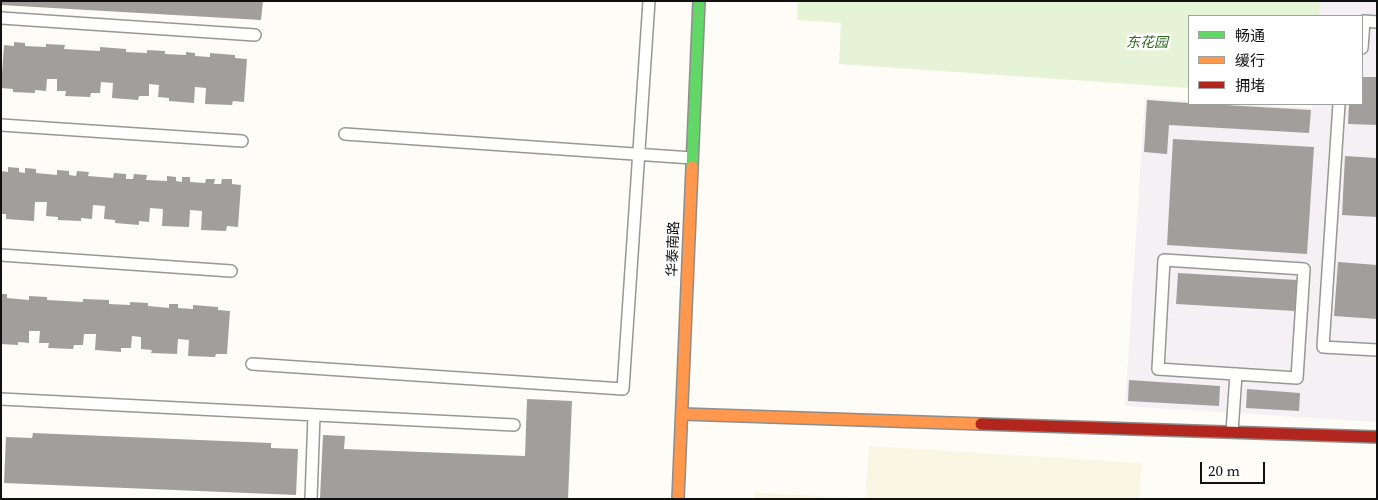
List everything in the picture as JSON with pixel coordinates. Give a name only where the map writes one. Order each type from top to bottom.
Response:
[{"type":"street","name":"华泰南路","points":[[678,499],[699,1]]},
{"type":"street","points":[[682,414],[1377,438]]},
{"type":"lane","points":[[252,364],[623,389],[649,1]]},
{"type":"lane","points":[[1,18],[254,35]]},
{"type":"lane","points":[[1363,34],[1364,21],[1377,22]]},
{"type":"lane","points":[[1338,105],[1322,347],[1377,350]]},
{"type":"lane","points":[[1,125],[242,140]]},
{"type":"lane","points":[[345,134],[693,158]]},
{"type":"lane","points":[[1,255],[231,270]]},
{"type":"lane","points":[[1164,260],[1304,269],[1297,378],[1236,374],[1158,370],[1164,260]]},
{"type":"lane","points":[[1232,432],[1236,374]]},
{"type":"lane","points":[[1,399],[514,425]]},
{"type":"lane","points":[[311,499],[314,415]]},
{"type":"shaded area","points":[[1321,1],[1377,1],[1377,422],[1125,406],[1145,98],[1188,101],[1188,105],[1260,105],[1312,108],[1312,105],[1363,105],[1363,15],[1319,15]]},
{"type":"shaded area","points":[[869,446],[1142,463],[1139,499],[865,499]]},
{"type":"shaded area","points":[[755,492],[865,499],[754,499]]},
{"type":"green space","name":"东花园","points":[[798,1],[1321,1],[1319,15],[1188,15],[1188,88],[839,64],[841,23],[797,20]]},
{"type":"building","points":[[1,1],[263,1],[261,20],[1,5]]},
{"type":"building","points":[[14,42],[25,43],[25,46],[46,47],[46,44],[65,45],[64,49],[100,51],[100,47],[126,49],[126,52],[147,53],[147,50],[165,51],[165,54],[186,55],[186,52],[195,53],[195,56],[210,57],[210,53],[235,55],[235,58],[247,59],[244,102],[233,101],[232,105],[205,104],[206,88],[195,87],[194,103],[169,101],[169,98],[158,97],[159,85],[149,84],[149,96],[139,96],[138,100],[112,98],[113,83],[101,82],[100,93],[91,93],[90,97],[65,96],[66,91],[57,91],[57,79],[47,79],[46,91],[35,90],[35,93],[13,92],[13,89],[1,88],[4,45],[14,46]]},
{"type":"building","points":[[1363,77],[1377,77],[1377,125],[1348,124],[1349,105],[1363,105]]},
{"type":"building","points":[[1147,100],[1188,103],[1188,105],[1225,105],[1311,110],[1309,133],[1169,125],[1167,154],[1144,152]]},
{"type":"building","points":[[1173,139],[1314,147],[1307,254],[1167,245]]},
{"type":"building","points":[[1345,156],[1377,158],[1377,217],[1342,215]]},
{"type":"building","points":[[8,167],[19,168],[19,172],[25,173],[25,168],[36,169],[36,173],[57,175],[57,170],[69,171],[69,175],[76,176],[77,171],[89,172],[88,176],[113,178],[114,173],[126,174],[126,179],[133,179],[134,174],[147,175],[146,180],[167,181],[167,176],[176,177],[176,181],[182,182],[182,177],[190,177],[190,182],[205,183],[206,179],[215,179],[214,184],[221,184],[222,179],[232,179],[232,184],[241,185],[238,227],[227,226],[226,231],[201,230],[202,211],[190,210],[189,227],[162,226],[163,209],[150,208],[149,222],[139,221],[139,225],[115,223],[115,220],[104,219],[105,206],[93,205],[92,219],[81,218],[81,221],[58,220],[58,217],[46,216],[47,202],[35,202],[34,221],[6,219],[6,214],[1,214],[1,171],[8,172]]},
{"type":"building","points":[[1338,262],[1377,265],[1377,319],[1334,316]]},
{"type":"building","points":[[1178,273],[1297,280],[1295,311],[1176,304]]},
{"type":"building","points":[[1,294],[7,294],[7,298],[29,300],[29,296],[47,297],[47,300],[83,302],[83,299],[109,300],[109,304],[130,305],[130,302],[148,303],[148,306],[169,308],[169,304],[178,304],[178,308],[193,309],[193,305],[218,307],[218,310],[230,311],[227,354],[216,354],[215,357],[188,356],[189,340],[178,339],[177,354],[151,353],[152,350],[141,349],[141,337],[132,336],[131,348],[121,348],[121,352],[95,350],[96,334],[84,334],[83,345],[74,345],[73,349],[48,348],[49,343],[39,343],[40,331],[29,331],[29,343],[18,342],[18,345],[1,344]]},
{"type":"building","points":[[1129,380],[1220,386],[1219,406],[1128,401]]},
{"type":"building","points":[[1247,389],[1300,393],[1299,411],[1246,408]]},
{"type":"building","points":[[527,399],[572,401],[568,499],[320,498],[323,435],[345,436],[344,449],[525,456]]},
{"type":"building","points":[[33,433],[271,443],[271,448],[298,449],[296,495],[4,483],[6,437],[32,438]]},
{"type":"traffic: fast","points":[[692,167],[699,1]]},
{"type":"traffic: slow","points":[[678,499],[692,167]]},
{"type":"traffic: slow","points":[[682,414],[981,424]]},
{"type":"traffic: jam","points":[[981,424],[1377,437]]}]
